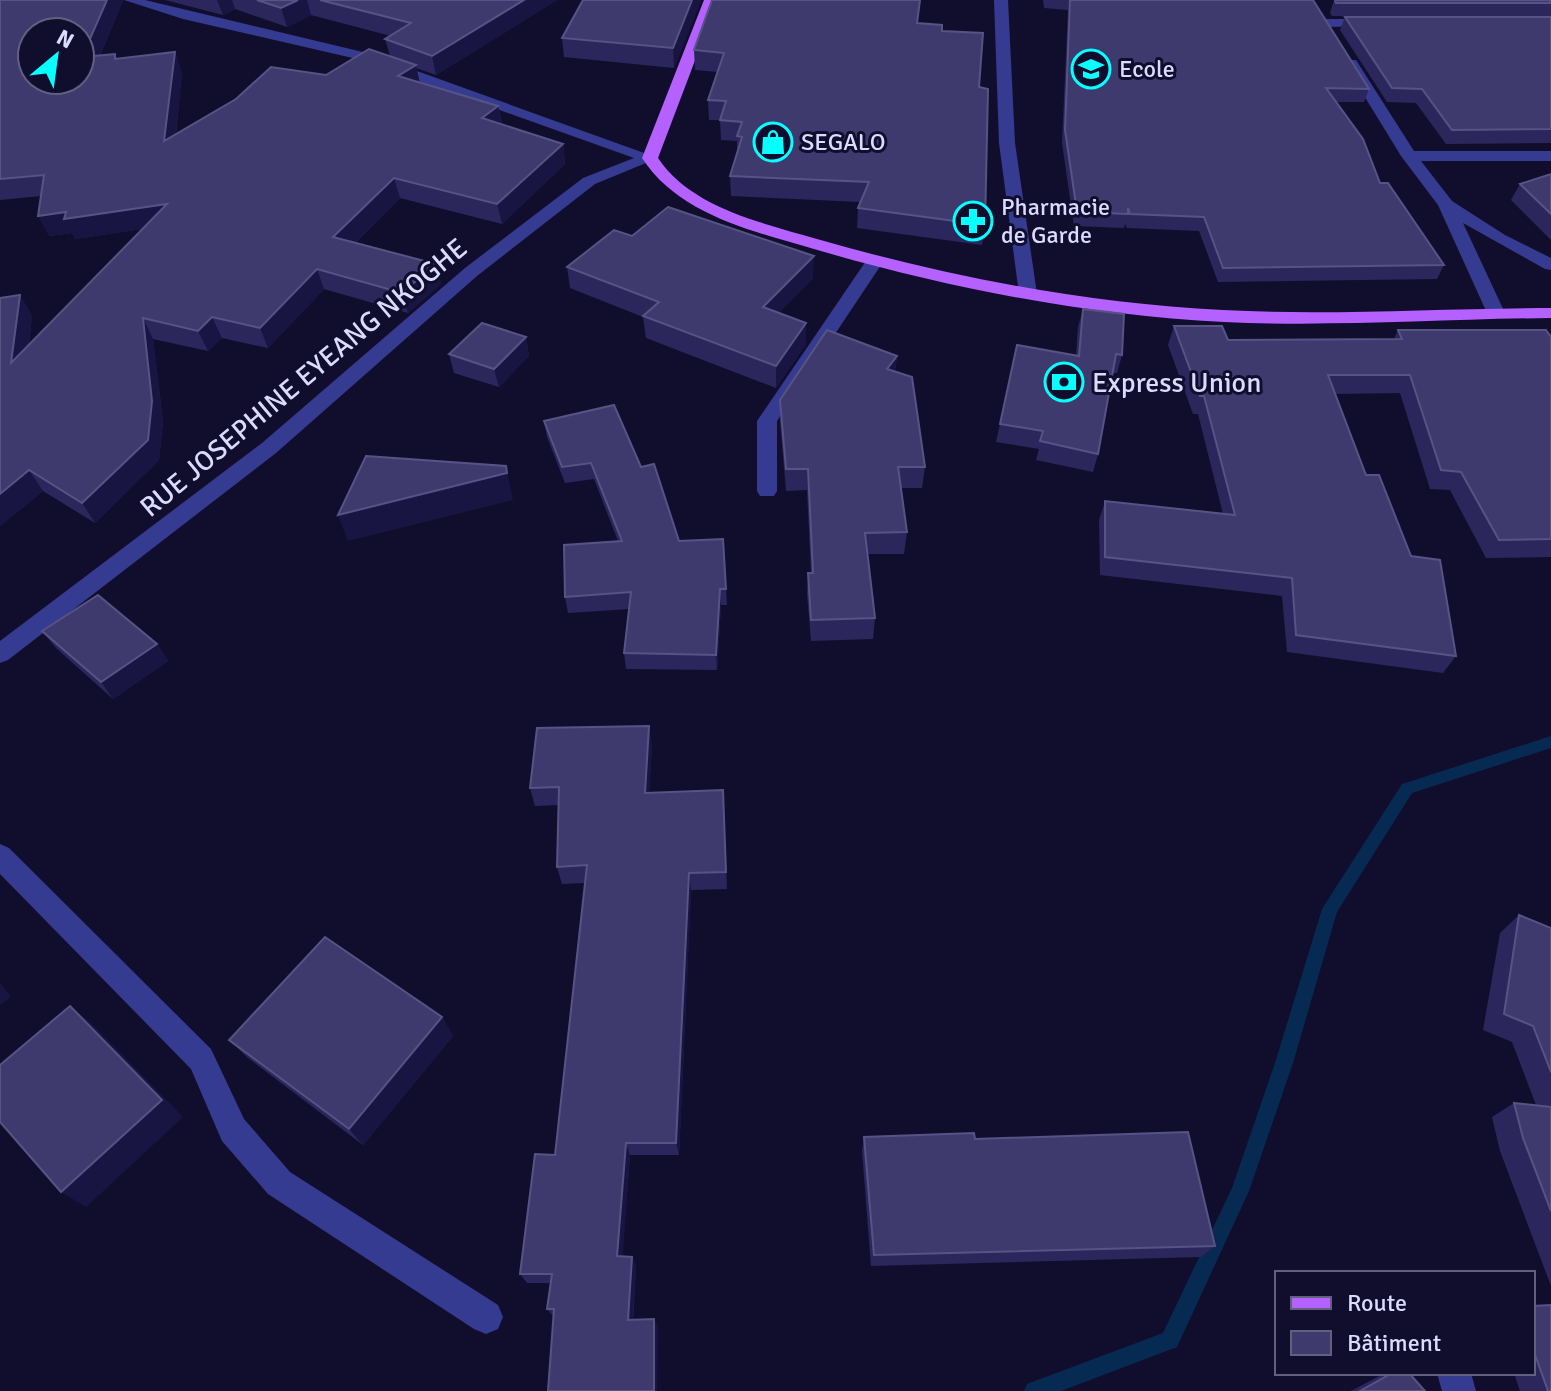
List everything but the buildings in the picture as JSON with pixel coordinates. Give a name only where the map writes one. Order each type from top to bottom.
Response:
[{"type":"main road","points":[[711,0],[650,158],[657,174],[720,211],[874,262],[1028,294],[1223,315],[1387,318],[1551,313]]},
{"type":"street","points":[[131,0],[208,24],[361,56],[582,139],[650,158]]},
{"type":"street","points":[[1001,0],[1007,143],[1028,294]]},
{"type":"street","points":[[1386,23],[1322,17],[1409,156],[1446,204],[1496,313]]},
{"type":"street","points":[[1409,156],[1551,156]]},
{"type":"street","name":"RUE JOSEPHINE EYEANG NKOGHE","points":[[0,654],[269,448],[471,272],[577,190],[589,181],[650,158]]},
{"type":"street","points":[[1446,204],[1499,239],[1551,265]]},
{"type":"street","points":[[767,491],[767,421],[874,262]]},
{"type":"street","points":[[0,856],[201,1059],[233,1130],[279,1183],[486,1317]]},
{"type":"waterway","points":[[1034,1391],[1170,1340],[1240,1191],[1284,1063],[1330,909],[1407,788],[1551,742]]},
{"type":"place","name":"Ecole","points":[[1091,69]]},
{"type":"place","name":"SEGALO","points":[[773,142]]},
{"type":"place","name":"Pharmacie de Garde","points":[[973,221]]},
{"type":"place","name":"Express Union","points":[[1064,382]]}]
